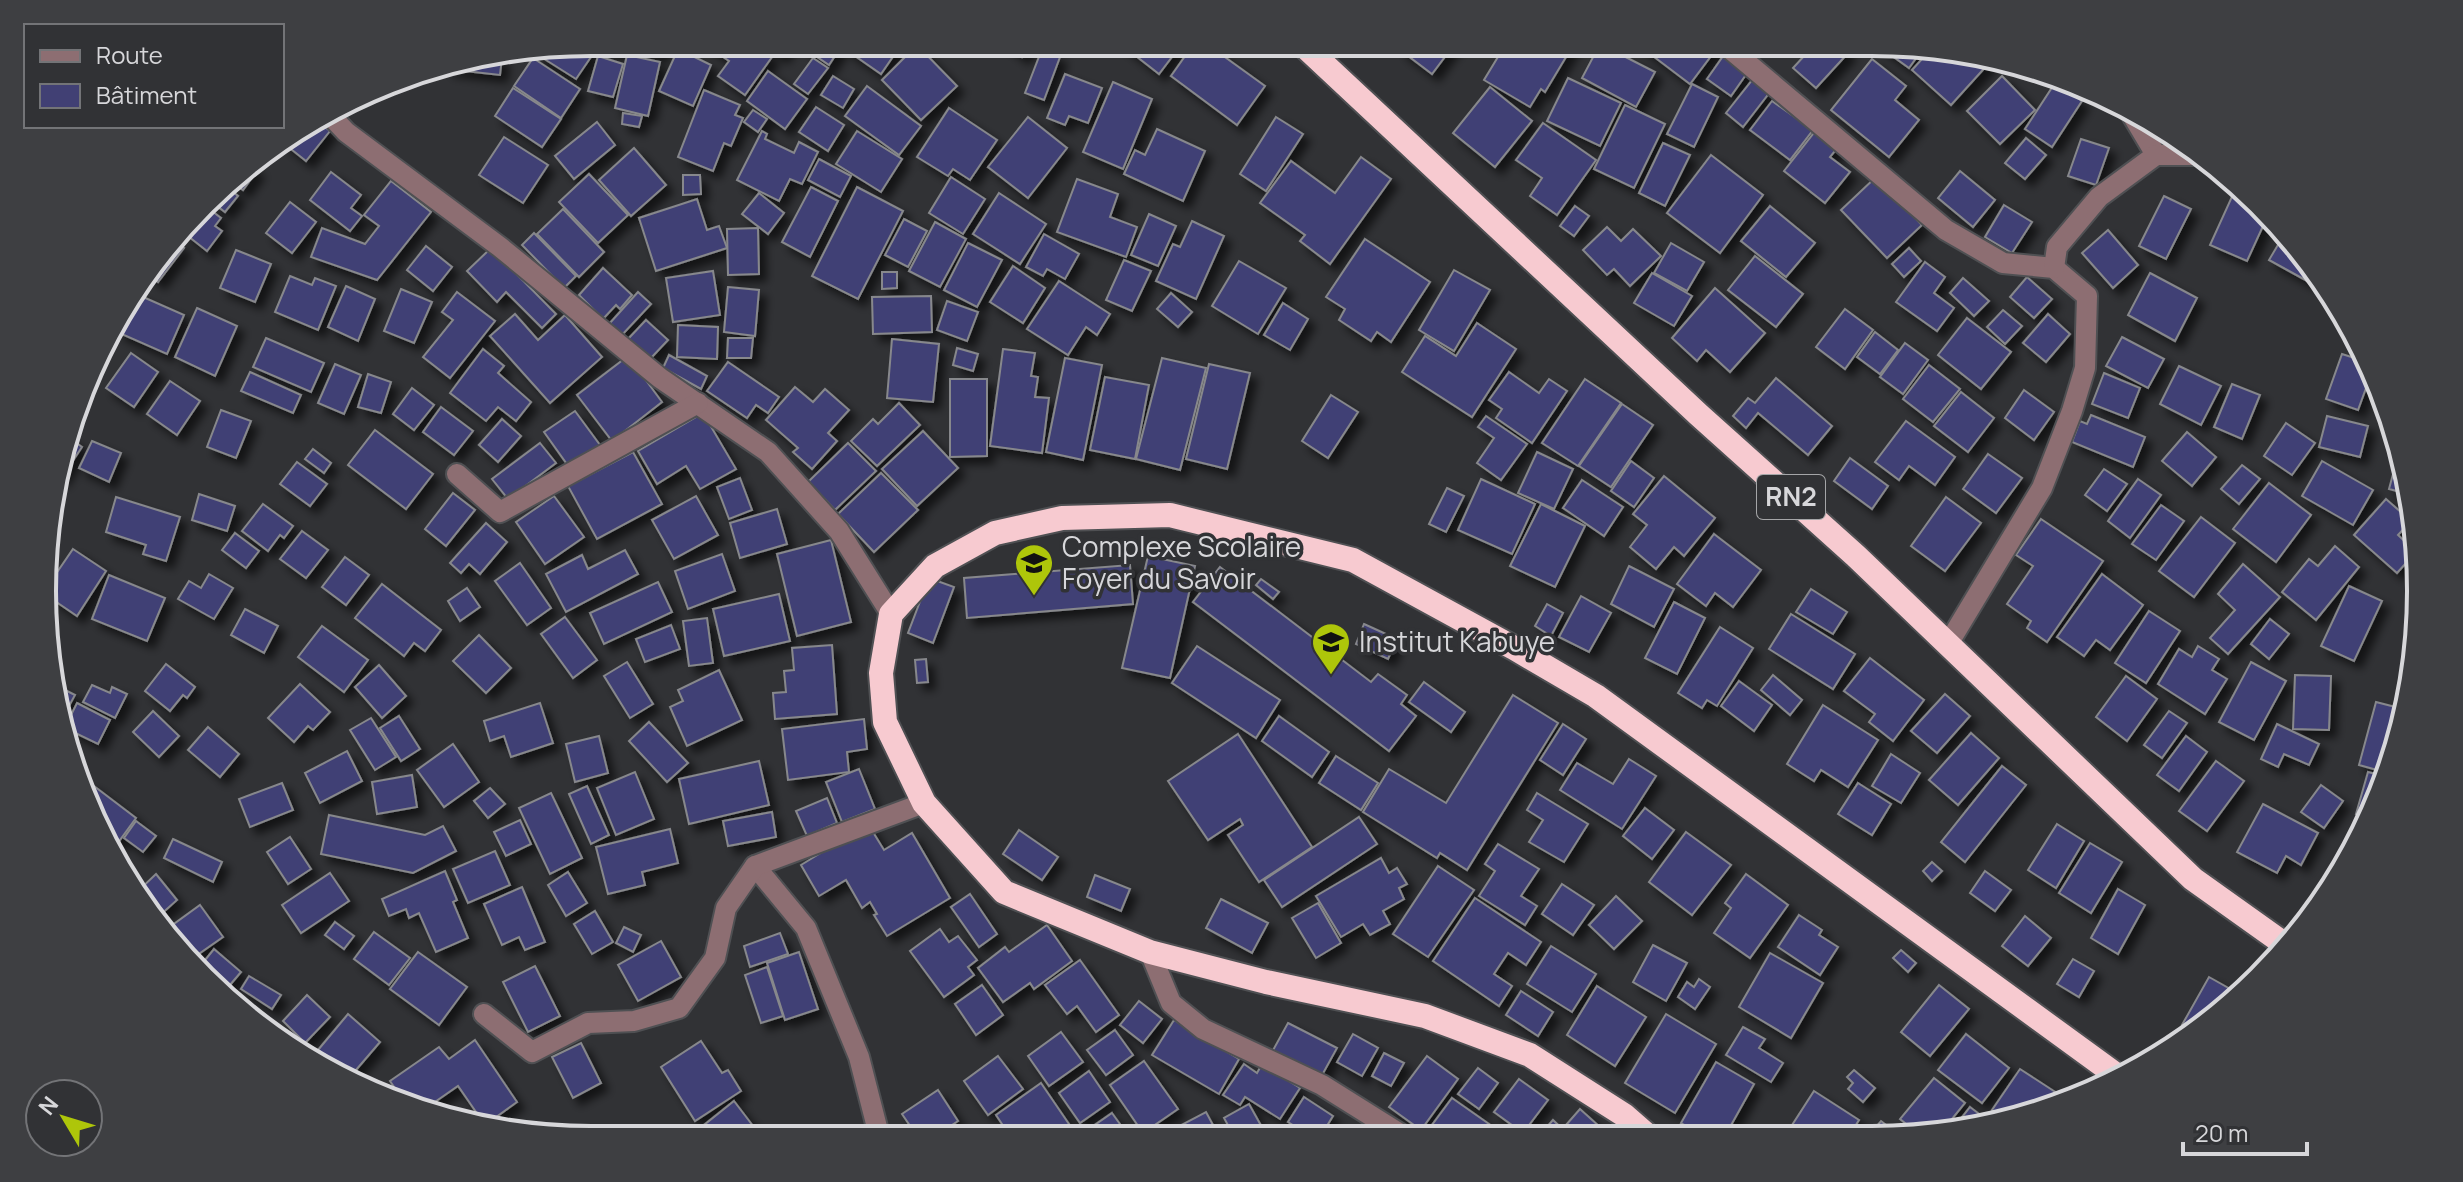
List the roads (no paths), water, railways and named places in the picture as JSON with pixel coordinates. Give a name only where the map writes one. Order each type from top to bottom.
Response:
[{"type":"highway","name":"RN2","points":[[1315,56],[1948,644],[2193,879],[2278,939]]},
{"type":"highway","points":[[1637,1126],[1530,1055],[1425,1016],[1266,982],[1150,952],[1004,892],[924,803],[885,722],[881,673],[891,614],[935,566],[995,533],[1062,518],[1170,515],[1353,560],[1596,696],[2110,1070]]},
{"type":"street","points":[[1739,56],[1946,230],[2003,263],[2054,268],[2087,296],[2085,368],[2042,488],[1948,644]]},
{"type":"street","points":[[336,121],[346,132],[500,247],[660,378],[768,452],[839,531],[891,614]]},
{"type":"street","points":[[2140,128],[2156,155]]},
{"type":"street","points":[[2054,268],[2057,247],[2099,197],[2156,155],[2181,155]]},
{"type":"street","points":[[457,474],[500,512],[698,403]]},
{"type":"street","points":[[484,1014],[532,1052],[588,1023],[634,1021],[679,1008],[715,958],[726,908],[755,866],[924,803]]},
{"type":"street","points":[[755,866],[806,928],[859,1057],[877,1126]]},
{"type":"street","points":[[1150,952],[1171,1003],[1203,1029],[1322,1085],[1387,1126]]},
{"type":"place","name":"Complexe Scolaire Foyer du Savoir","points":[[1034,597]]},
{"type":"place","name":"Institut Kabuye","points":[[1331,676]]}]
